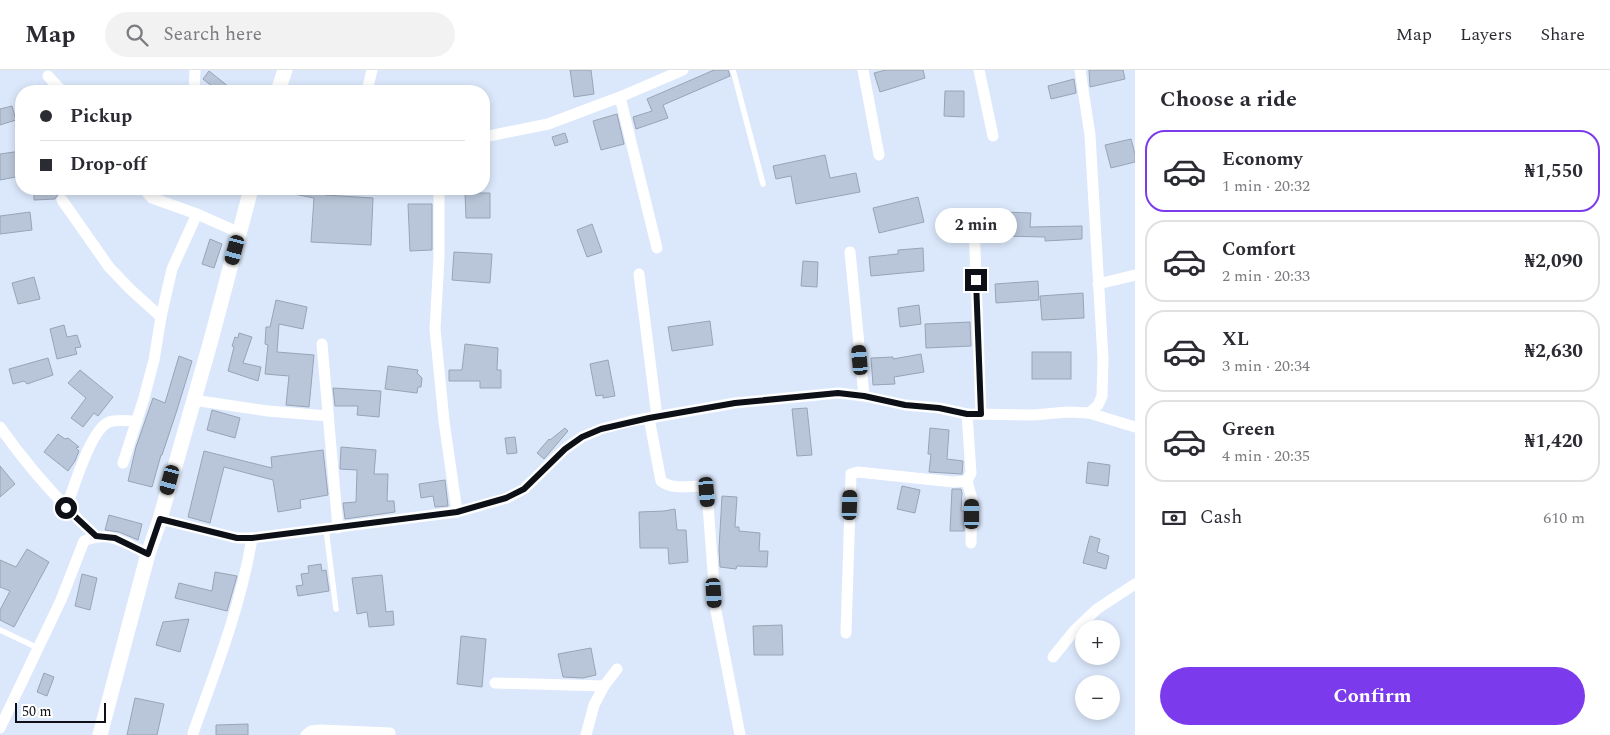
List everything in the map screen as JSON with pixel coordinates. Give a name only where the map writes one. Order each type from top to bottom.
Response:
[{"type":"street","points":[[194,85],[195,70]]},
{"type":"street","points":[[280,85],[285,70]]},
{"type":"street","points":[[368,85],[372,70]]},
{"type":"street","points":[[490,136],[548,124],[620,98],[683,70]]},
{"type":"street","points":[[863,70],[879,155]]},
{"type":"street","points":[[980,70],[993,136]]},
{"type":"street","points":[[1080,70],[1090,135],[1103,359],[1102,396],[1098,405],[1089,413]]},
{"type":"street","points":[[48,76],[56,85]]},
{"type":"street","points":[[620,98],[657,248]]},
{"type":"street","points":[[156,195],[240,232]]},
{"type":"street","points":[[100,735],[148,554],[160,519],[250,195]]},
{"type":"street","points":[[439,195],[439,258],[435,328],[444,421],[457,512]]},
{"type":"street","points":[[62,200],[109,268],[161,316]]},
{"type":"street","points":[[123,463],[154,360],[161,316],[172,269],[197,214]]},
{"type":"street","points":[[974,223],[981,414]]},
{"type":"street","points":[[850,252],[864,396]]},
{"type":"street","points":[[639,274],[661,481],[665,485],[674,487],[703,486],[707,492],[716,611],[740,735]]},
{"type":"street","points":[[1098,284],[1135,275]]},
{"type":"street","points":[[322,344],[338,528]]},
{"type":"street","points":[[160,519],[237,538],[252,538],[457,512],[506,498],[524,489],[565,449],[582,437],[601,429],[653,417],[766,399],[838,393],[967,414],[1033,415],[1068,412],[1089,413],[1135,427]]},
{"type":"street","points":[[193,400],[260,410],[328,416]]},
{"type":"street","points":[[967,414],[971,473],[967,481],[972,500],[971,543]]},
{"type":"street","points":[[66,508],[91,442],[100,428],[110,422],[136,421]]},
{"type":"street","points":[[0,427],[20,457],[66,508],[96,536]]},
{"type":"street","points":[[846,633],[851,474],[858,472],[944,481],[967,481]]},
{"type":"street","points":[[0,728],[5,701],[38,648],[61,600],[84,541],[96,536],[115,538],[148,554]]},
{"type":"street","points":[[193,733],[229,632],[247,570],[252,538]]},
{"type":"street","points":[[1053,657],[1074,631],[1096,609],[1135,584]]},
{"type":"street","points":[[586,735],[594,705],[604,686],[617,669]]},
{"type":"street","points":[[494,683],[604,686]]},
{"type":"street","points":[[306,735],[311,731],[320,730],[390,733]]},
{"type":"lane","points":[[733,70],[763,184]]},
{"type":"lane","points":[[326,529],[336,609]]},
{"type":"lane","points":[[0,630],[38,648]]},
{"type":"building","points":[[570,70],[591,70],[594,94],[574,97]]},
{"type":"building","points":[[714,70],[728,70],[730,76],[663,105],[668,118],[636,129],[633,117],[652,111],[647,99]]},
{"type":"building","points":[[886,70],[923,70],[925,78],[880,92],[874,73]]},
{"type":"building","points":[[1089,70],[1123,70],[1125,79],[1090,87]]},
{"type":"building","points":[[209,71],[226,85],[210,85],[203,79]]},
{"type":"building","points":[[1074,79],[1076,93],[1051,99],[1048,86]]},
{"type":"building","points":[[945,91],[964,91],[964,117],[944,116]]},
{"type":"building","points":[[12,106],[15,120],[0,125],[0,109]]},
{"type":"building","points":[[617,114],[624,144],[601,150],[593,121]]},
{"type":"building","points":[[565,133],[568,142],[555,146],[552,137]]},
{"type":"building","points":[[1131,139],[1135,162],[1111,168],[1105,145]]},
{"type":"building","points":[[15,152],[15,177],[0,180],[0,154]]},
{"type":"building","points":[[825,155],[830,178],[856,173],[860,192],[796,204],[791,176],[776,179],[773,166]]},
{"type":"building","points":[[34,195],[58,195],[55,199],[34,200]]},
{"type":"building","points":[[299,195],[373,198],[371,245],[311,242],[314,198]]},
{"type":"building","points":[[465,195],[490,195],[490,218],[466,218]]},
{"type":"building","points":[[918,197],[924,222],[879,233],[873,208]]},
{"type":"building","points":[[408,204],[432,204],[432,250],[410,251]]},
{"type":"building","points":[[30,212],[32,230],[0,234],[0,216]]},
{"type":"building","points":[[1004,212],[1031,213],[1030,227],[1082,226],[1082,239],[1045,241],[1045,237],[1004,236]]},
{"type":"building","points":[[592,224],[602,252],[587,257],[577,230]]},
{"type":"building","points":[[210,239],[222,244],[214,268],[202,264]]},
{"type":"building","points":[[923,248],[924,271],[871,276],[869,257],[898,254],[898,250]]},
{"type":"building","points":[[454,252],[492,254],[490,283],[452,280]]},
{"type":"building","points":[[803,261],[818,262],[817,287],[801,286]]},
{"type":"building","points":[[34,277],[40,299],[18,304],[12,283]]},
{"type":"building","points":[[1038,281],[1039,300],[996,303],[995,284]]},
{"type":"building","points":[[1083,293],[1084,318],[1042,320],[1040,296]]},
{"type":"building","points":[[276,300],[307,307],[303,329],[279,324],[277,352],[314,355],[309,407],[286,405],[289,376],[265,374],[268,345],[265,344],[266,327],[270,327]]},
{"type":"building","points":[[919,305],[921,324],[900,327],[898,308]]},
{"type":"building","points":[[710,321],[713,345],[672,351],[668,327]]},
{"type":"building","points":[[970,322],[971,346],[926,348],[925,324]]},
{"type":"building","points":[[64,325],[67,337],[77,335],[81,347],[75,348],[77,354],[57,359],[50,329]]},
{"type":"building","points":[[239,333],[252,337],[243,363],[261,367],[258,381],[228,371],[234,347],[232,346],[235,337],[238,338]]},
{"type":"building","points":[[465,344],[498,348],[497,370],[501,370],[501,388],[480,388],[480,381],[449,381],[449,370],[462,370]]},
{"type":"building","points":[[1032,352],[1071,352],[1071,379],[1032,379]]},
{"type":"building","points":[[921,354],[924,372],[894,377],[895,384],[873,385],[871,358],[893,357],[893,359]]},
{"type":"building","points":[[179,356],[192,361],[152,487],[128,481],[136,447],[153,398],[165,403]]},
{"type":"building","points":[[48,358],[53,375],[27,384],[24,381],[13,384],[9,369]]},
{"type":"building","points":[[608,360],[615,396],[603,398],[603,395],[596,396],[590,364]]},
{"type":"building","points":[[388,366],[418,370],[417,373],[422,378],[421,387],[418,387],[417,393],[385,389]]},
{"type":"building","points":[[80,370],[113,397],[98,416],[94,413],[83,427],[71,418],[86,398],[68,383]]},
{"type":"building","points":[[333,388],[381,391],[379,417],[357,415],[358,406],[335,406]]},
{"type":"building","points":[[807,408],[812,455],[797,456],[792,409]]},
{"type":"building","points":[[212,410],[240,418],[235,438],[207,430]]},
{"type":"building","points":[[565,428],[568,431],[544,459],[537,453],[549,439]]},
{"type":"building","points":[[930,428],[949,430],[947,459],[963,461],[962,474],[929,472],[931,454],[928,454]]},
{"type":"building","points":[[58,434],[65,439],[68,438],[79,447],[76,448],[79,451],[68,471],[44,452]]},
{"type":"building","points":[[515,437],[517,453],[507,454],[505,438]]},
{"type":"building","points":[[341,447],[376,450],[374,474],[388,474],[387,501],[394,501],[395,512],[345,519],[343,503],[356,502],[357,470],[340,469]]},
{"type":"building","points":[[323,450],[328,495],[300,500],[301,508],[278,512],[273,480],[224,467],[210,523],[188,517],[204,451],[272,468],[271,457]]},
{"type":"building","points":[[1088,462],[1110,465],[1108,486],[1086,483]]},
{"type":"building","points":[[0,466],[15,484],[0,497]]},
{"type":"building","points":[[445,480],[448,506],[435,507],[433,496],[421,498],[419,484]]},
{"type":"building","points":[[902,486],[920,490],[915,513],[897,509]]},
{"type":"building","points":[[952,489],[961,489],[961,511],[964,511],[964,531],[950,531]]},
{"type":"building","points":[[722,496],[737,497],[735,527],[739,527],[739,531],[760,533],[759,551],[768,551],[767,567],[737,566],[736,569],[720,567],[719,549]]},
{"type":"building","points":[[675,509],[677,530],[686,530],[688,562],[669,564],[668,548],[640,548],[639,512]]},
{"type":"building","points":[[109,515],[142,524],[138,540],[119,532],[105,530]]},
{"type":"building","points":[[1090,536],[1100,539],[1097,552],[1109,556],[1106,569],[1083,563]]},
{"type":"building","points":[[27,549],[49,562],[14,627],[0,620],[0,610],[10,591],[0,587],[0,560],[16,567]]},
{"type":"building","points":[[321,564],[322,571],[326,570],[329,591],[298,596],[296,586],[303,585],[301,574],[309,573],[308,566]]},
{"type":"building","points":[[215,572],[237,576],[227,611],[175,598],[179,583],[212,591]]},
{"type":"building","points":[[82,574],[97,578],[90,610],[75,606]]},
{"type":"building","points":[[382,575],[386,612],[393,611],[394,625],[369,627],[367,612],[357,614],[352,578]]},
{"type":"building","points":[[189,619],[180,652],[156,645],[163,622]]},
{"type":"building","points":[[782,625],[783,655],[754,655],[753,626]]},
{"type":"building","points":[[461,636],[486,639],[482,687],[457,684]]},
{"type":"building","points":[[591,648],[596,675],[583,678],[563,677],[558,654]]},
{"type":"building","points":[[44,673],[54,677],[47,696],[37,692]]},
{"type":"building","points":[[135,698],[164,704],[157,735],[127,735]]},
{"type":"building","points":[[248,724],[248,735],[216,735],[216,725]]},
{"type":"route","points":[[66,508],[96,536],[115,538],[148,554],[160,519],[237,538],[252,538],[457,512],[506,498],[524,489],[565,449],[582,437],[601,429],[632,421],[735,403],[838,393],[864,396],[905,405],[939,408],[967,414],[981,414],[976,280]]}]
